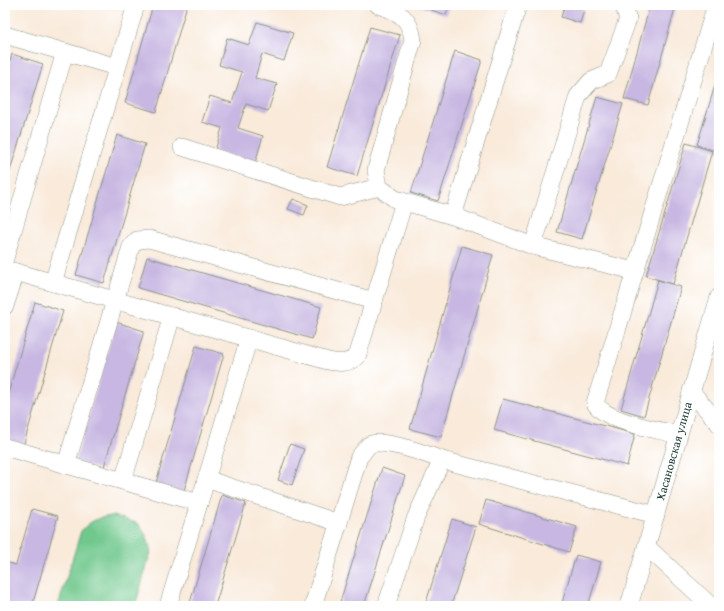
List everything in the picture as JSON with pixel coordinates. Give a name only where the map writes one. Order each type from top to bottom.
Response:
[{"type":"street","points":[[53,283],[136,5]]},
{"type":"street","points":[[378,5],[398,11],[411,27],[413,40],[376,170],[379,187],[395,199],[453,216],[533,246],[634,270]]},
{"type":"street","points":[[453,216],[518,5]]},
{"type":"street","points":[[533,246],[578,96],[591,81],[608,74],[628,19],[623,5]]},
{"type":"street","points":[[678,435],[616,418],[599,410],[595,403],[634,270],[716,5]]},
{"type":"street","points":[[5,35],[117,67]]},
{"type":"street","points":[[5,258],[65,52]]},
{"type":"street","points":[[182,147],[340,197],[379,187]]},
{"type":"street","points":[[5,306],[10,271],[334,362],[351,362],[357,358],[404,202]]},
{"type":"street","points":[[66,465],[114,300],[131,247],[137,240],[149,239],[374,301]]},
{"type":"street","name":"Хасановская улица","points":[[629,606],[719,297]]},
{"type":"street","points":[[123,481],[172,316]]},
{"type":"street","points":[[168,606],[249,338]]},
{"type":"street","points":[[691,391],[719,424]]},
{"type":"street","points":[[313,606],[359,457],[370,445],[379,443],[421,452],[442,460],[656,515]]},
{"type":"street","points":[[5,447],[199,503]]},
{"type":"street","points":[[386,606],[416,517],[442,460]]},
{"type":"street","points":[[206,480],[339,523]]},
{"type":"street","points":[[647,547],[711,606]]},
{"type":"green space","points":[[114,516],[139,524],[147,537],[151,552],[135,606],[58,606],[81,531],[88,524],[96,520]]},
{"type":"building","points":[[153,5],[187,5],[156,112],[125,103]]},
{"type":"building","points":[[416,5],[449,5],[446,15]]},
{"type":"building","points":[[565,5],[584,10],[580,23],[561,17]]},
{"type":"building","points":[[650,5],[676,5],[648,105],[624,99]]},
{"type":"building","points":[[257,22],[293,33],[284,61],[262,54],[255,78],[277,84],[268,111],[246,104],[238,128],[263,136],[255,163],[215,151],[222,128],[202,122],[210,96],[232,103],[242,72],[219,65],[227,38],[249,45]]},
{"type":"building","points":[[370,27],[400,35],[357,176],[327,167]]},
{"type":"building","points":[[455,51],[482,60],[438,201],[411,193]]},
{"type":"building","points":[[12,54],[43,64],[5,187],[5,78]]},
{"type":"building","points":[[719,72],[719,152],[697,145]]},
{"type":"building","points":[[597,97],[623,104],[582,239],[557,232]]},
{"type":"building","points":[[117,135],[145,144],[104,283],[76,275]]},
{"type":"building","points":[[686,143],[712,151],[673,284],[646,276]]},
{"type":"building","points":[[293,199],[308,205],[304,215],[288,209]]},
{"type":"building","points":[[462,246],[493,255],[441,437],[410,429]]},
{"type":"building","points":[[147,257],[321,307],[312,339],[138,288]]},
{"type":"building","points":[[658,280],[681,287],[644,416],[621,409]]},
{"type":"building","points":[[35,302],[63,311],[22,450],[5,445],[5,404]]},
{"type":"building","points":[[116,322],[144,331],[103,470],[75,462]]},
{"type":"building","points":[[196,346],[224,354],[183,494],[155,486]]},
{"type":"building","points":[[503,399],[635,434],[627,466],[494,430]]},
{"type":"building","points":[[290,444],[304,449],[292,485],[278,480]]},
{"type":"building","points":[[382,468],[405,476],[364,606],[353,606],[340,602]]},
{"type":"building","points":[[222,495],[246,503],[215,606],[189,606]]},
{"type":"building","points":[[486,500],[577,527],[569,552],[479,524]]},
{"type":"building","points":[[32,509],[58,516],[32,606],[5,606],[5,562],[16,565]]},
{"type":"building","points":[[452,519],[476,527],[451,606],[425,606]]},
{"type":"building","points":[[576,555],[601,562],[588,606],[561,606]]}]
